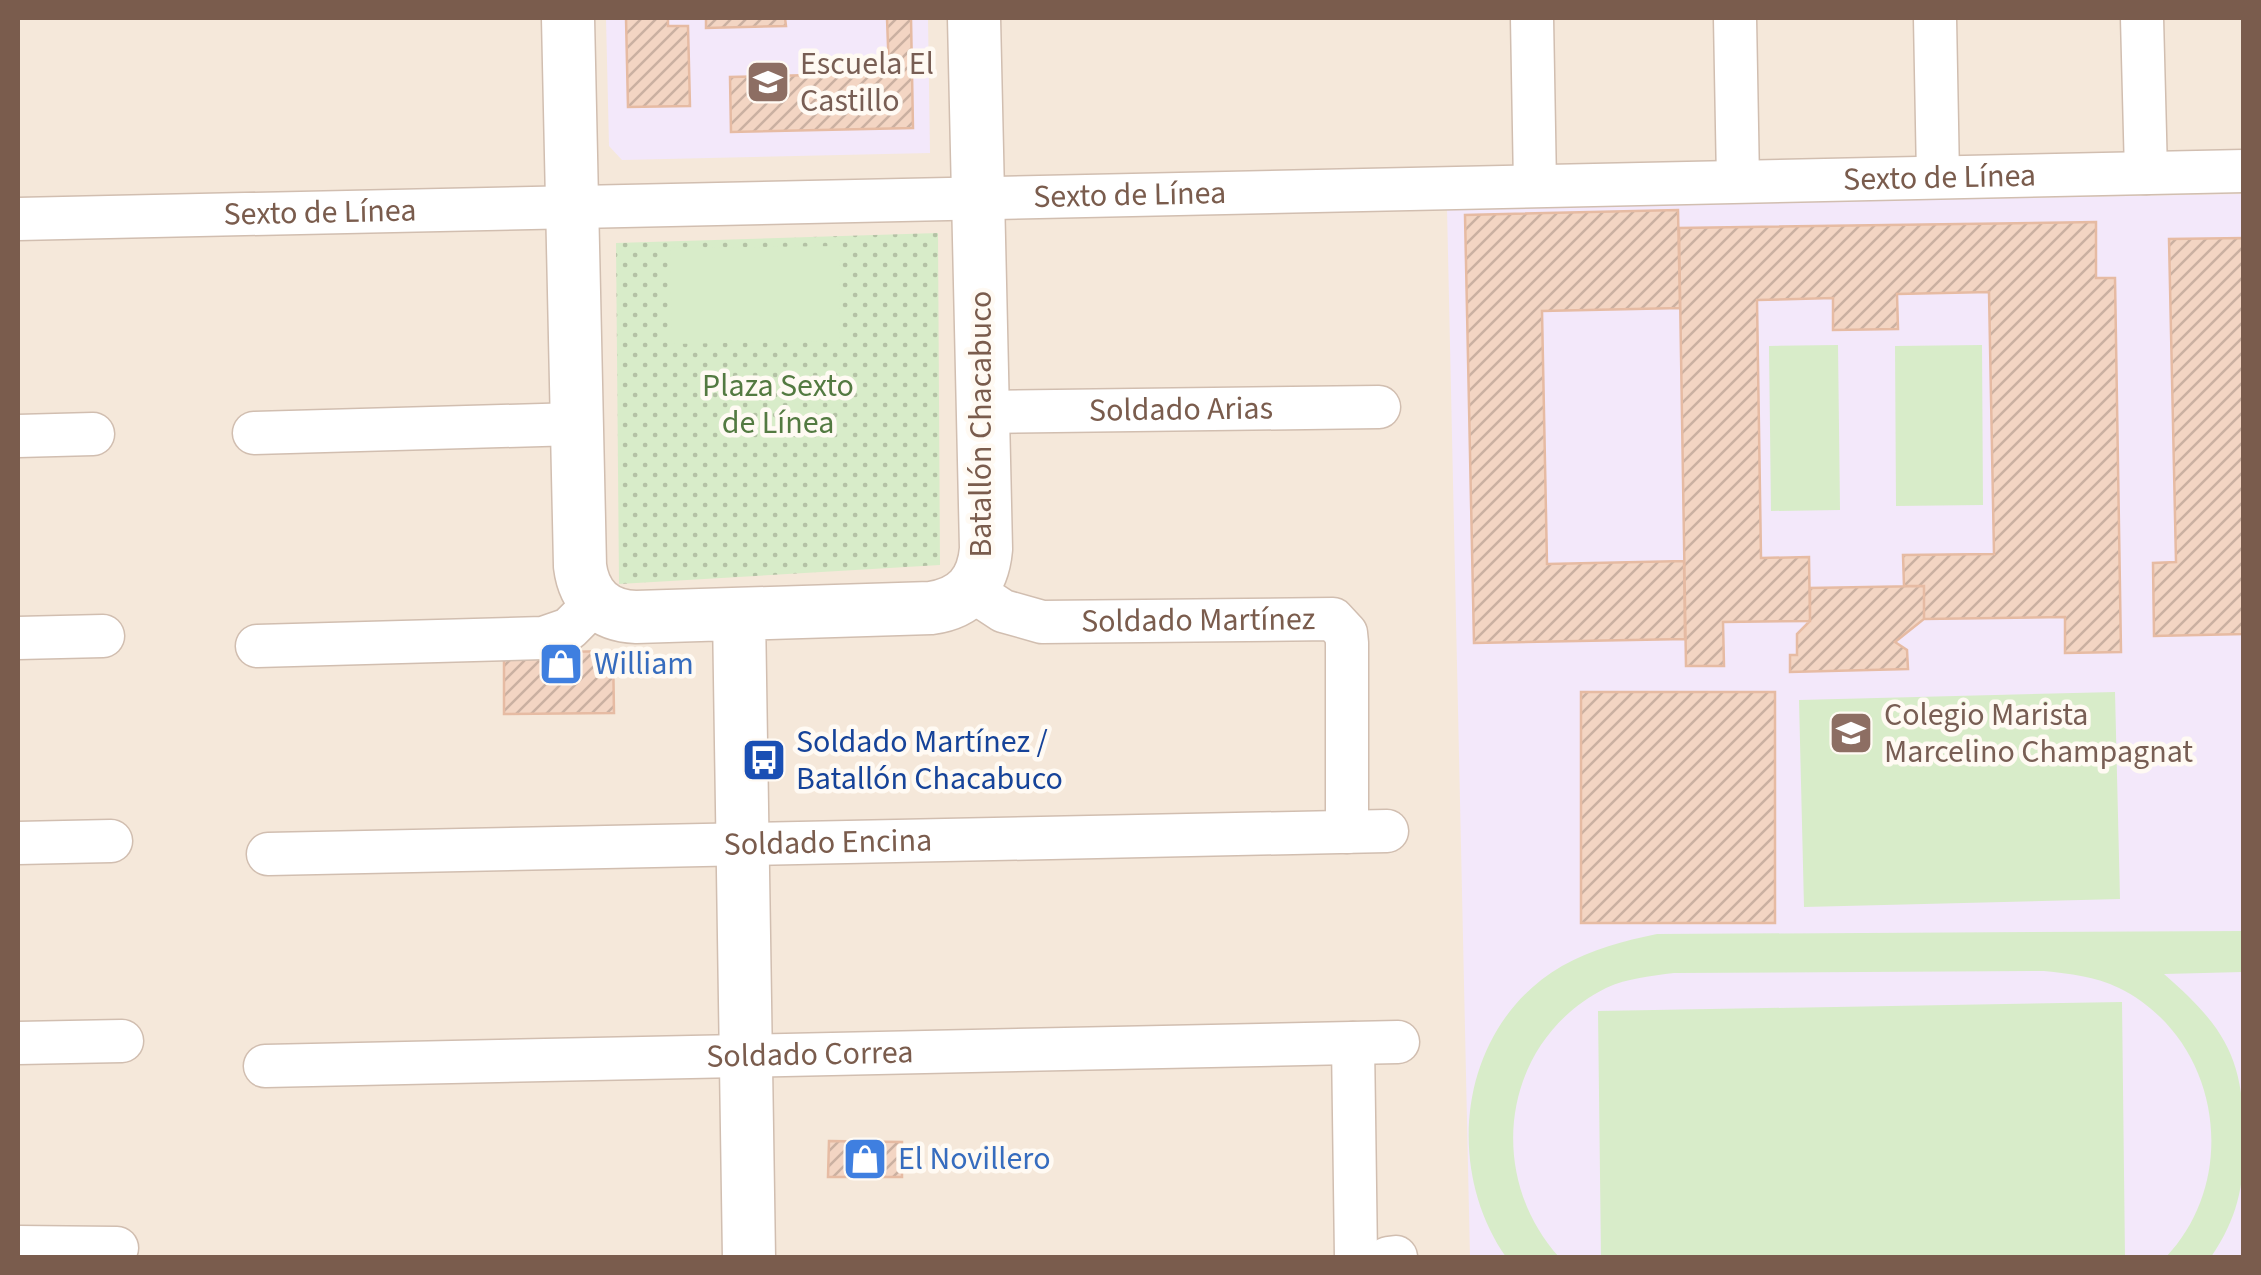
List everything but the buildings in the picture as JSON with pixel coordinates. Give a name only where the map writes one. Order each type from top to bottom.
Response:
[{"type":"street","points":[[257,646],[543,638],[568,629],[596,602],[582,580],[580,566],[568,18]]},
{"type":"street","name":"Batallón Chacabuco","points":[[596,602],[621,616],[932,608],[960,600],[971,590],[985,564],[974,18]]},
{"type":"street","points":[[1532,18],[1535,185]]},
{"type":"street","points":[[1734,18],[1738,181]]},
{"type":"street","points":[[1935,18],[1938,177]]},
{"type":"street","points":[[2142,18],[2146,173]]},
{"type":"street","name":"Sexto de Línea","points":[[18,219],[2244,171]]},
{"type":"street","name":"Soldado Arias","points":[[983,412],[1378,406]]},
{"type":"street","points":[[254,433],[576,424]]},
{"type":"street","points":[[18,436],[93,434]]},
{"type":"street","name":"Soldado Martínez","points":[[971,590],[1003,612],[1042,622],[1325,618],[1341,624],[1347,642],[1367,831]]},
{"type":"street","points":[[739,614],[749,1258]]},
{"type":"street","points":[[18,638],[104,636]]},
{"type":"street","name":"Soldado Encina","points":[[268,854],[1367,831]]},
{"type":"street","points":[[18,843],[111,841]]},
{"type":"street","points":[[18,1042],[122,1041]]},
{"type":"street","name":"Soldado Correa","points":[[265,1066],[1398,1042]]},
{"type":"street","points":[[1353,1043],[1356,1258]]},
{"type":"street","points":[[18,1247],[117,1248]]},
{"type":"street","points":[[1388,1258],[1396,1258]]},
{"type":"shaded area","points":[[18,18],[2243,18],[2243,1257],[18,1257]]},
{"type":"shaded area","name":"Escuela El Castillo","points":[[606,18],[928,18],[930,153],[622,160],[609,146]]},
{"type":"shaded area","name":"Colegio Marista Marcelino Champagnat","points":[[2243,194],[2243,1257],[1470,1257],[1447,208]]},
{"type":"green space","name":"Plaza Sexto de Línea","points":[[938,233],[940,565],[619,584],[616,243]]},
{"type":"green space","points":[[839,246],[840,341],[672,344],[670,248]]},
{"type":"green space","points":[[1838,345],[1840,510],[1771,511],[1769,346]]},
{"type":"green space","points":[[1982,345],[1983,505],[1896,506],[1895,346]]},
{"type":"green space","points":[[2115,692],[2120,899],[1804,907],[1799,700]]},
{"type":"green space","points":[[2243,931],[2243,972],[2164,974],[2217,1029],[2235,1066],[2240,1088],[2244,1141],[2240,1188],[2233,1216],[2211,1257],[2166,1257],[2190,1225],[2205,1188],[2211,1150],[2209,1111],[2198,1074],[2180,1040],[2153,1011],[2119,988],[2092,978],[2044,971],[1674,973],[1606,988],[1571,1011],[1544,1040],[1526,1074],[1515,1111],[1513,1149],[1520,1187],[1535,1224],[1559,1257],[1506,1257],[1486,1221],[1473,1181],[1469,1140],[1472,1099],[1483,1060],[1501,1023],[1528,992],[1562,966],[1597,950],[1657,934]]},
{"type":"green space","points":[[2122,1002],[2125,1257],[1601,1257],[1598,1011]]},
{"type":"place","name":"Escuela El Castillo","points":[[768,82]]},
{"type":"place","name":"William","points":[[561,664]]},
{"type":"place","name":"Colegio Marista Marcelino Champagnat","points":[[1851,733]]},
{"type":"place","name":"Soldado Martínez / Batallón Chacabuco","points":[[764,760]]},
{"type":"place","name":"El Novillero","points":[[865,1159]]}]
